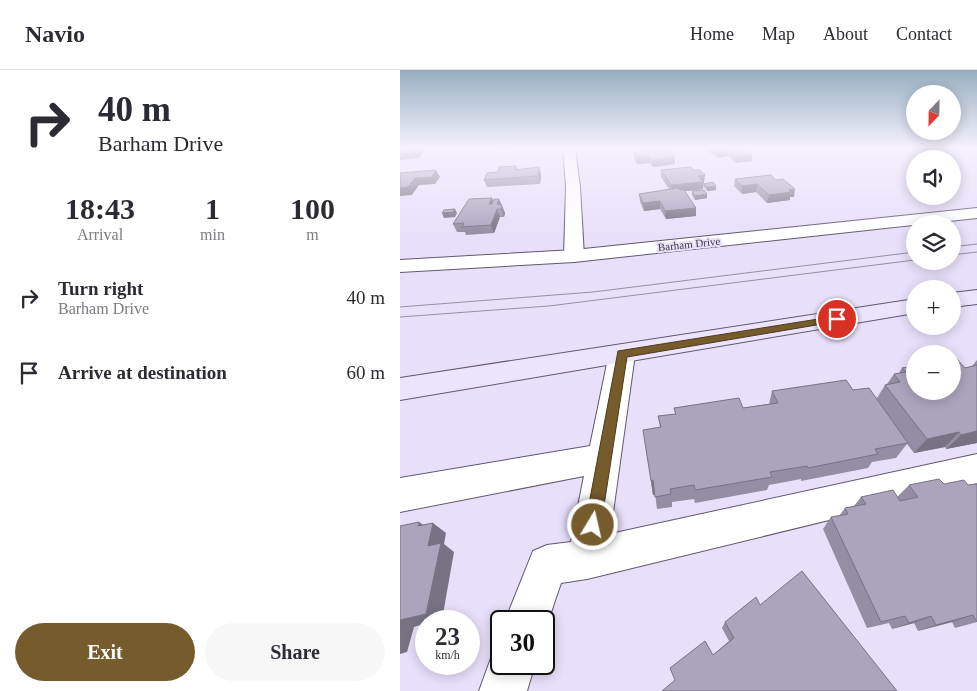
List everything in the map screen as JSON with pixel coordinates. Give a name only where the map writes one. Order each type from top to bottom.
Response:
[{"type":"main road","points":[[961,299],[977,297]]},
{"type":"main road","points":[[400,388],[906,307]]},
{"type":"street","points":[[572,177],[574,256]]},
{"type":"street","name":"Barham Drive","points":[[400,266],[574,256],[977,213]]},
{"type":"street","points":[[587,559],[622,354]]},
{"type":"street","points":[[400,495],[604,458]]},
{"type":"street","points":[[532,610],[547,565],[587,559],[977,469]]},
{"type":"street","points":[[503,691],[508,675]]},
{"type":"building","points":[[400,177],[432,177],[415,178],[408,187],[400,188]]},
{"type":"building","points":[[485,177],[525,177],[484,180]]},
{"type":"building","points":[[666,177],[699,177],[703,182],[671,185]]},
{"type":"building","points":[[773,177],[776,180],[783,179],[795,189],[789,190],[791,192],[769,195],[757,184],[742,186],[735,179]]},
{"type":"building","points":[[713,182],[716,186],[707,187],[704,184]]},
{"type":"building","points":[[678,188],[684,190],[696,208],[665,211],[660,201],[643,203],[639,194]]},
{"type":"building","points":[[704,190],[707,194],[695,196],[692,191]]},
{"type":"building","points":[[492,198],[489,204],[492,204],[494,199],[499,199],[497,204],[502,205],[501,209],[497,209],[491,225],[462,227],[464,223],[453,224],[469,199]]},
{"type":"building","points":[[455,209],[453,212],[442,213],[444,210]]},
{"type":"building","points":[[961,364],[965,368],[977,365],[977,431],[961,435],[959,432],[927,439],[885,385],[900,382],[894,374],[906,372],[906,400],[961,400]]},
{"type":"building","points":[[846,380],[853,390],[869,388],[908,443],[875,449],[878,454],[808,468],[807,466],[770,472],[772,477],[695,490],[694,485],[670,489],[671,494],[655,497],[643,430],[661,427],[658,416],[676,414],[674,408],[739,398],[743,408],[778,403],[772,391]]},
{"type":"building","points":[[939,479],[944,484],[964,480],[968,485],[977,484],[977,621],[973,615],[936,625],[931,616],[909,623],[905,616],[881,622],[831,517],[848,514],[845,508],[866,504],[861,497],[893,490],[900,501],[918,497],[909,485]]},
{"type":"building","points":[[419,522],[418,526],[433,523],[428,546],[441,543],[427,610],[415,610],[415,617],[400,620],[400,526]]},
{"type":"building","points":[[802,571],[897,691],[662,691],[675,680],[670,668],[705,641],[713,655],[734,638],[725,622],[756,597],[760,605]]},
{"type":"tram line","points":[[961,246],[977,244]]},
{"type":"tram line","points":[[961,254],[977,252]]},
{"type":"tram line","points":[[400,307],[593,292],[906,253]]},
{"type":"tram line","points":[[400,317],[549,306],[906,261]]},
{"type":"route","points":[[593,525],[622,354],[837,319]]}]
